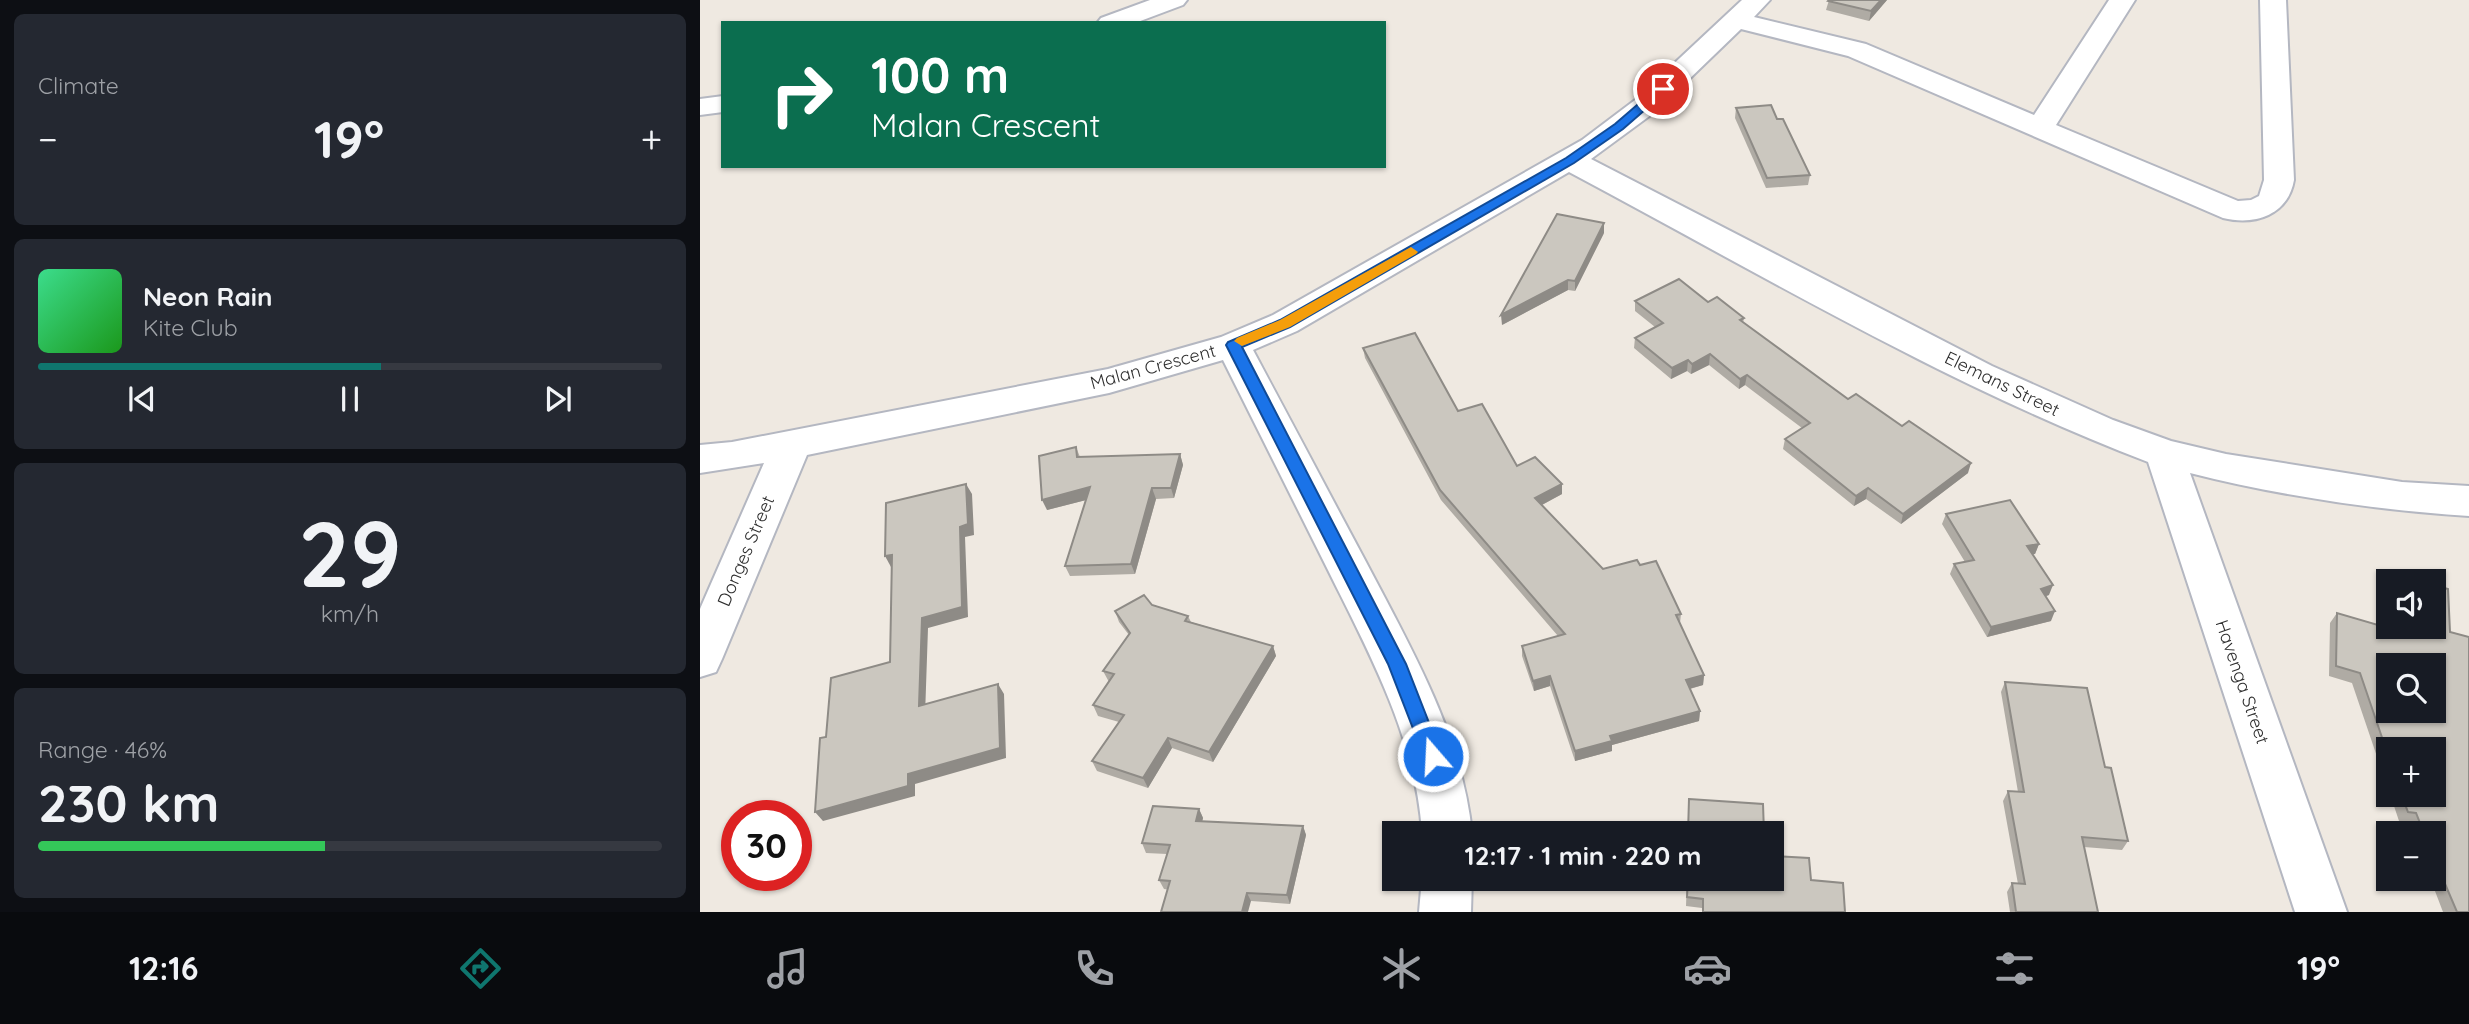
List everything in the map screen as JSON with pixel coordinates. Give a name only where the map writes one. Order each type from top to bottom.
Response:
[{"type":"street","points":[[1116,21],[1174,0]]},
{"type":"street","points":[[2039,129],[2122,0]]},
{"type":"street","points":[[1746,10],[1857,50],[2234,211],[2254,210],[2269,205],[2278,195],[2273,0]]},
{"type":"street","name":"Malan Crescent","points":[[700,459],[732,456],[1109,381],[1233,345],[1285,323],[1570,160],[1645,106],[1746,10]]},
{"type":"street","points":[[700,107],[721,104]]},
{"type":"street","name":"Elemans Street","points":[[1570,160],[1979,375],[2100,429],[2164,453],[2305,483],[2402,497],[2469,501]]},
{"type":"street","points":[[1233,345],[1397,664],[1427,737],[1444,796],[1446,821]]},
{"type":"street","name":"Donges Street","points":[[700,659],[793,444]]},
{"type":"street","name":"Havenga Street","points":[[2164,453],[2321,912]]},
{"type":"street","points":[[1445,912],[1446,891]]},
{"type":"building","points":[[1829,0],[1881,0],[1871,11]]},
{"type":"building","points":[[1771,105],[1777,119],[1783,119],[1810,175],[1767,178],[1736,108]]},
{"type":"building","points":[[1557,214],[1604,223],[1575,281],[1568,280],[1501,315]]},
{"type":"building","points":[[1679,279],[1708,302],[1717,297],[1744,318],[1740,320],[1848,399],[1856,394],[1902,426],[1909,421],[1971,463],[1903,514],[1868,488],[1856,496],[1785,439],[1810,423],[1747,375],[1740,379],[1710,354],[1692,364],[1688,360],[1672,368],[1635,338],[1663,323],[1635,301]]},
{"type":"building","points":[[1415,333],[1458,411],[1482,404],[1517,466],[1535,457],[1562,484],[1535,498],[1603,569],[1637,560],[1640,565],[1656,561],[1681,614],[1676,615],[1704,675],[1686,680],[1700,711],[1610,736],[1612,741],[1575,751],[1550,676],[1533,681],[1522,646],[1565,634],[1440,490],[1363,348]]},
{"type":"building","points":[[1076,447],[1077,457],[1180,454],[1171,488],[1152,488],[1131,564],[1065,566],[1090,487],[1042,500],[1039,456]]},
{"type":"building","points":[[966,484],[968,524],[960,527],[962,607],[922,618],[919,706],[998,684],[1000,748],[908,774],[908,786],[815,812],[820,738],[826,737],[831,678],[890,662],[892,555],[885,556],[886,503]]},
{"type":"building","points":[[2010,500],[2039,544],[2027,546],[2053,585],[2041,589],[2055,611],[1991,627],[1954,564],[1974,560],[1946,514]]},
{"type":"building","points":[[2448,589],[2450,632],[2469,637],[2469,912],[2457,912],[2446,886],[2446,821],[2419,821],[2416,813],[2408,812],[2406,807],[2446,807],[2446,737],[2382,737],[2377,723],[2446,723],[2446,653],[2376,653],[2376,720],[2360,673],[2336,666],[2337,613],[2376,624],[2376,639],[2446,639]]},
{"type":"building","points":[[1144,595],[1152,605],[1188,616],[1185,621],[1273,646],[1209,752],[1168,738],[1143,778],[1092,761],[1124,715],[1093,705],[1114,674],[1103,671],[1130,633],[1115,611]]},
{"type":"building","points":[[2005,682],[2087,688],[2105,767],[2111,768],[2128,841],[2082,837],[2098,912],[2016,912],[2012,883],[2025,884],[2008,791],[2024,792]]},
{"type":"building","points":[[1689,799],[1763,804],[1764,821],[1688,821]]},
{"type":"building","points":[[1153,806],[1199,809],[1196,821],[1303,826],[1287,895],[1247,893],[1242,912],[1161,912],[1170,881],[1159,880],[1170,845],[1142,843]]},
{"type":"building","points":[[1784,857],[1809,858],[1811,880],[1843,883],[1845,912],[1703,912],[1703,899],[1687,897],[1687,891],[1784,891]]},
{"type":"slow traffic","points":[[1242,341],[1285,323],[1411,252]]},
{"type":"route","points":[[1433,756],[1397,664],[1233,345],[1285,323],[1570,160],[1619,126],[1663,89]]}]
